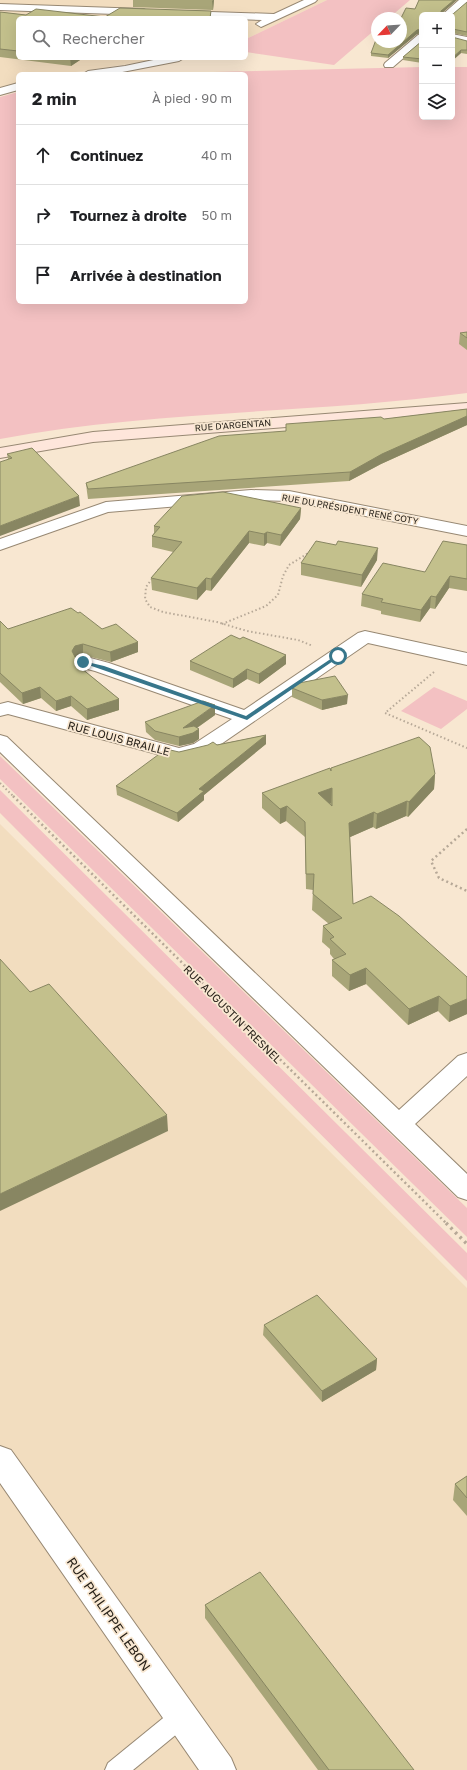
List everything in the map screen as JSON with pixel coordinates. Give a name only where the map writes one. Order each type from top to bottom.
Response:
[{"type":"main road","name":"RUE D'ARGENTAN","points":[[0,453],[93,437],[467,408]]},
{"type":"street","points":[[252,28],[312,0]]},
{"type":"street","points":[[451,12],[466,0]]},
{"type":"street","points":[[0,7],[157,13]]},
{"type":"street","points":[[173,13],[275,17]]},
{"type":"street","points":[[455,38],[467,40]]},
{"type":"street","points":[[389,65],[419,40]]},
{"type":"street","points":[[99,72],[168,60]]},
{"type":"street","points":[[0,92],[16,87]]},
{"type":"street","name":"RUE DU PRÉSIDENT RENÉ COTY","points":[[0,545],[106,507],[251,494],[289,496],[467,531]]},
{"type":"street","name":"RUE LOUIS BRAILLE","points":[[0,710],[8,708],[179,754],[201,749],[365,637],[460,658]]},
{"type":"street","points":[[83,662],[102,667],[247,718]]},
{"type":"street","points":[[0,742],[467,1190]]},
{"type":"street","points":[[399,1124],[467,1062]]},
{"type":"street","name":"RUE PHILIPPE LEBON","points":[[0,1459],[219,1770]]},
{"type":"lane","points":[[116,1770],[181,1717]]},
{"type":"path","points":[[222,624],[266,606],[278,595],[283,576],[290,565],[314,549]]},
{"type":"path","points":[[158,569],[146,587],[145,599],[150,607],[162,612],[222,624],[247,631],[298,640],[338,656]]},
{"type":"path","points":[[460,658],[385,712],[467,748]]},
{"type":"path","name":"RUE AUGUSTIN FRESNEL","points":[[0,783],[467,1244]]},
{"type":"path","points":[[467,829],[431,862],[439,878],[467,891]]},
{"type":"shaded area","points":[[0,0],[327,0],[248,38],[248,16],[16,16],[16,60],[153,60],[76,72],[16,72],[16,85],[0,89]]},
{"type":"shaded area","points":[[327,0],[410,0],[396,12],[371,12],[371,33],[334,65],[248,52],[248,38]]},
{"type":"shaded area","points":[[419,67],[419,120],[455,120],[455,67],[467,67],[467,393],[350,405],[175,417],[58,430],[0,439],[0,97],[16,93],[16,304],[248,304],[248,72],[211,72]]},
{"type":"shaded area","points":[[434,687],[467,701],[467,709],[441,729],[401,711]]},
{"type":"shaded area","points":[[0,756],[467,1208],[467,1237],[0,779]]},
{"type":"shaded area","points":[[0,790],[467,1253],[467,1281],[0,813]]},
{"type":"shaded area","points":[[0,824],[467,1288],[467,1770],[0,1770]]},
{"type":"building","points":[[419,0],[454,0],[441,12],[419,12],[419,30],[407,39],[407,12],[404,12],[406,8],[415,9]]},
{"type":"building","points":[[467,2],[467,32],[455,29],[455,12]]},
{"type":"building","points":[[120,8],[211,11],[210,16],[107,16]]},
{"type":"building","points":[[36,9],[96,16],[16,16],[16,51],[0,49],[0,12],[26,15]]},
{"type":"building","points":[[455,38],[467,41],[467,50],[461,50],[455,55]]},
{"type":"building","points":[[419,44],[419,59],[403,57]]},
{"type":"building","points":[[373,48],[396,48],[388,55],[371,53]]},
{"type":"building","points":[[467,332],[467,338],[460,333]]},
{"type":"building","points":[[467,409],[467,416],[382,454],[350,472],[88,489],[86,483],[219,436],[286,431],[286,424],[381,417],[384,419]]},
{"type":"building","points":[[32,448],[79,496],[0,526],[0,462],[12,458],[7,454]]},
{"type":"building","points":[[223,492],[301,508],[281,535],[267,532],[264,534],[249,531],[211,579],[206,578],[197,588],[151,578],[182,542],[152,536],[160,527],[154,526],[182,496]]},
{"type":"building","points":[[316,541],[336,545],[338,541],[378,548],[362,575],[301,563]]},
{"type":"building","points":[[443,541],[467,545],[467,579],[450,576],[436,597],[431,596],[421,610],[381,602],[383,599],[362,594],[383,563],[425,572]]},
{"type":"building","points":[[71,608],[78,613],[80,612],[102,629],[116,624],[138,642],[110,652],[83,644],[75,646],[72,651],[75,657],[87,660],[76,664],[119,699],[87,709],[71,696],[56,701],[40,687],[22,693],[0,673],[0,621],[8,629]]},
{"type":"building","points":[[231,635],[240,639],[243,637],[286,655],[259,674],[247,669],[233,679],[190,661]]},
{"type":"building","points":[[335,676],[348,695],[322,700],[292,688],[299,683]]},
{"type":"building","points":[[203,701],[215,705],[183,728],[194,726],[199,729],[193,733],[179,737],[155,731],[145,722]]},
{"type":"building","points":[[266,735],[199,789],[204,791],[177,813],[116,786],[166,749],[179,752],[208,745],[213,742],[217,745]]},
{"type":"building","points":[[419,737],[430,747],[435,774],[409,802],[407,801],[377,814],[374,812],[349,823],[353,904],[371,896],[399,916],[467,977],[467,999],[450,1006],[439,996],[409,1009],[366,968],[350,975],[332,960],[346,954],[330,939],[334,937],[323,926],[342,918],[313,894],[314,874],[306,874],[305,822],[287,806],[280,809],[262,793],[330,768],[331,771],[331,768]],"holes":[[[332,788],[332,806],[318,793]]]},
{"type":"building","points":[[0,959],[30,992],[49,984],[167,1115],[0,1194]]},
{"type":"building","points":[[317,1295],[377,1359],[322,1391],[264,1325]]},
{"type":"building","points":[[467,1476],[467,1498],[455,1484]]},
{"type":"building","points":[[260,1572],[414,1770],[329,1770],[205,1605]]},
{"type":"route","points":[[83,662],[102,667],[247,718],[338,656]]}]
